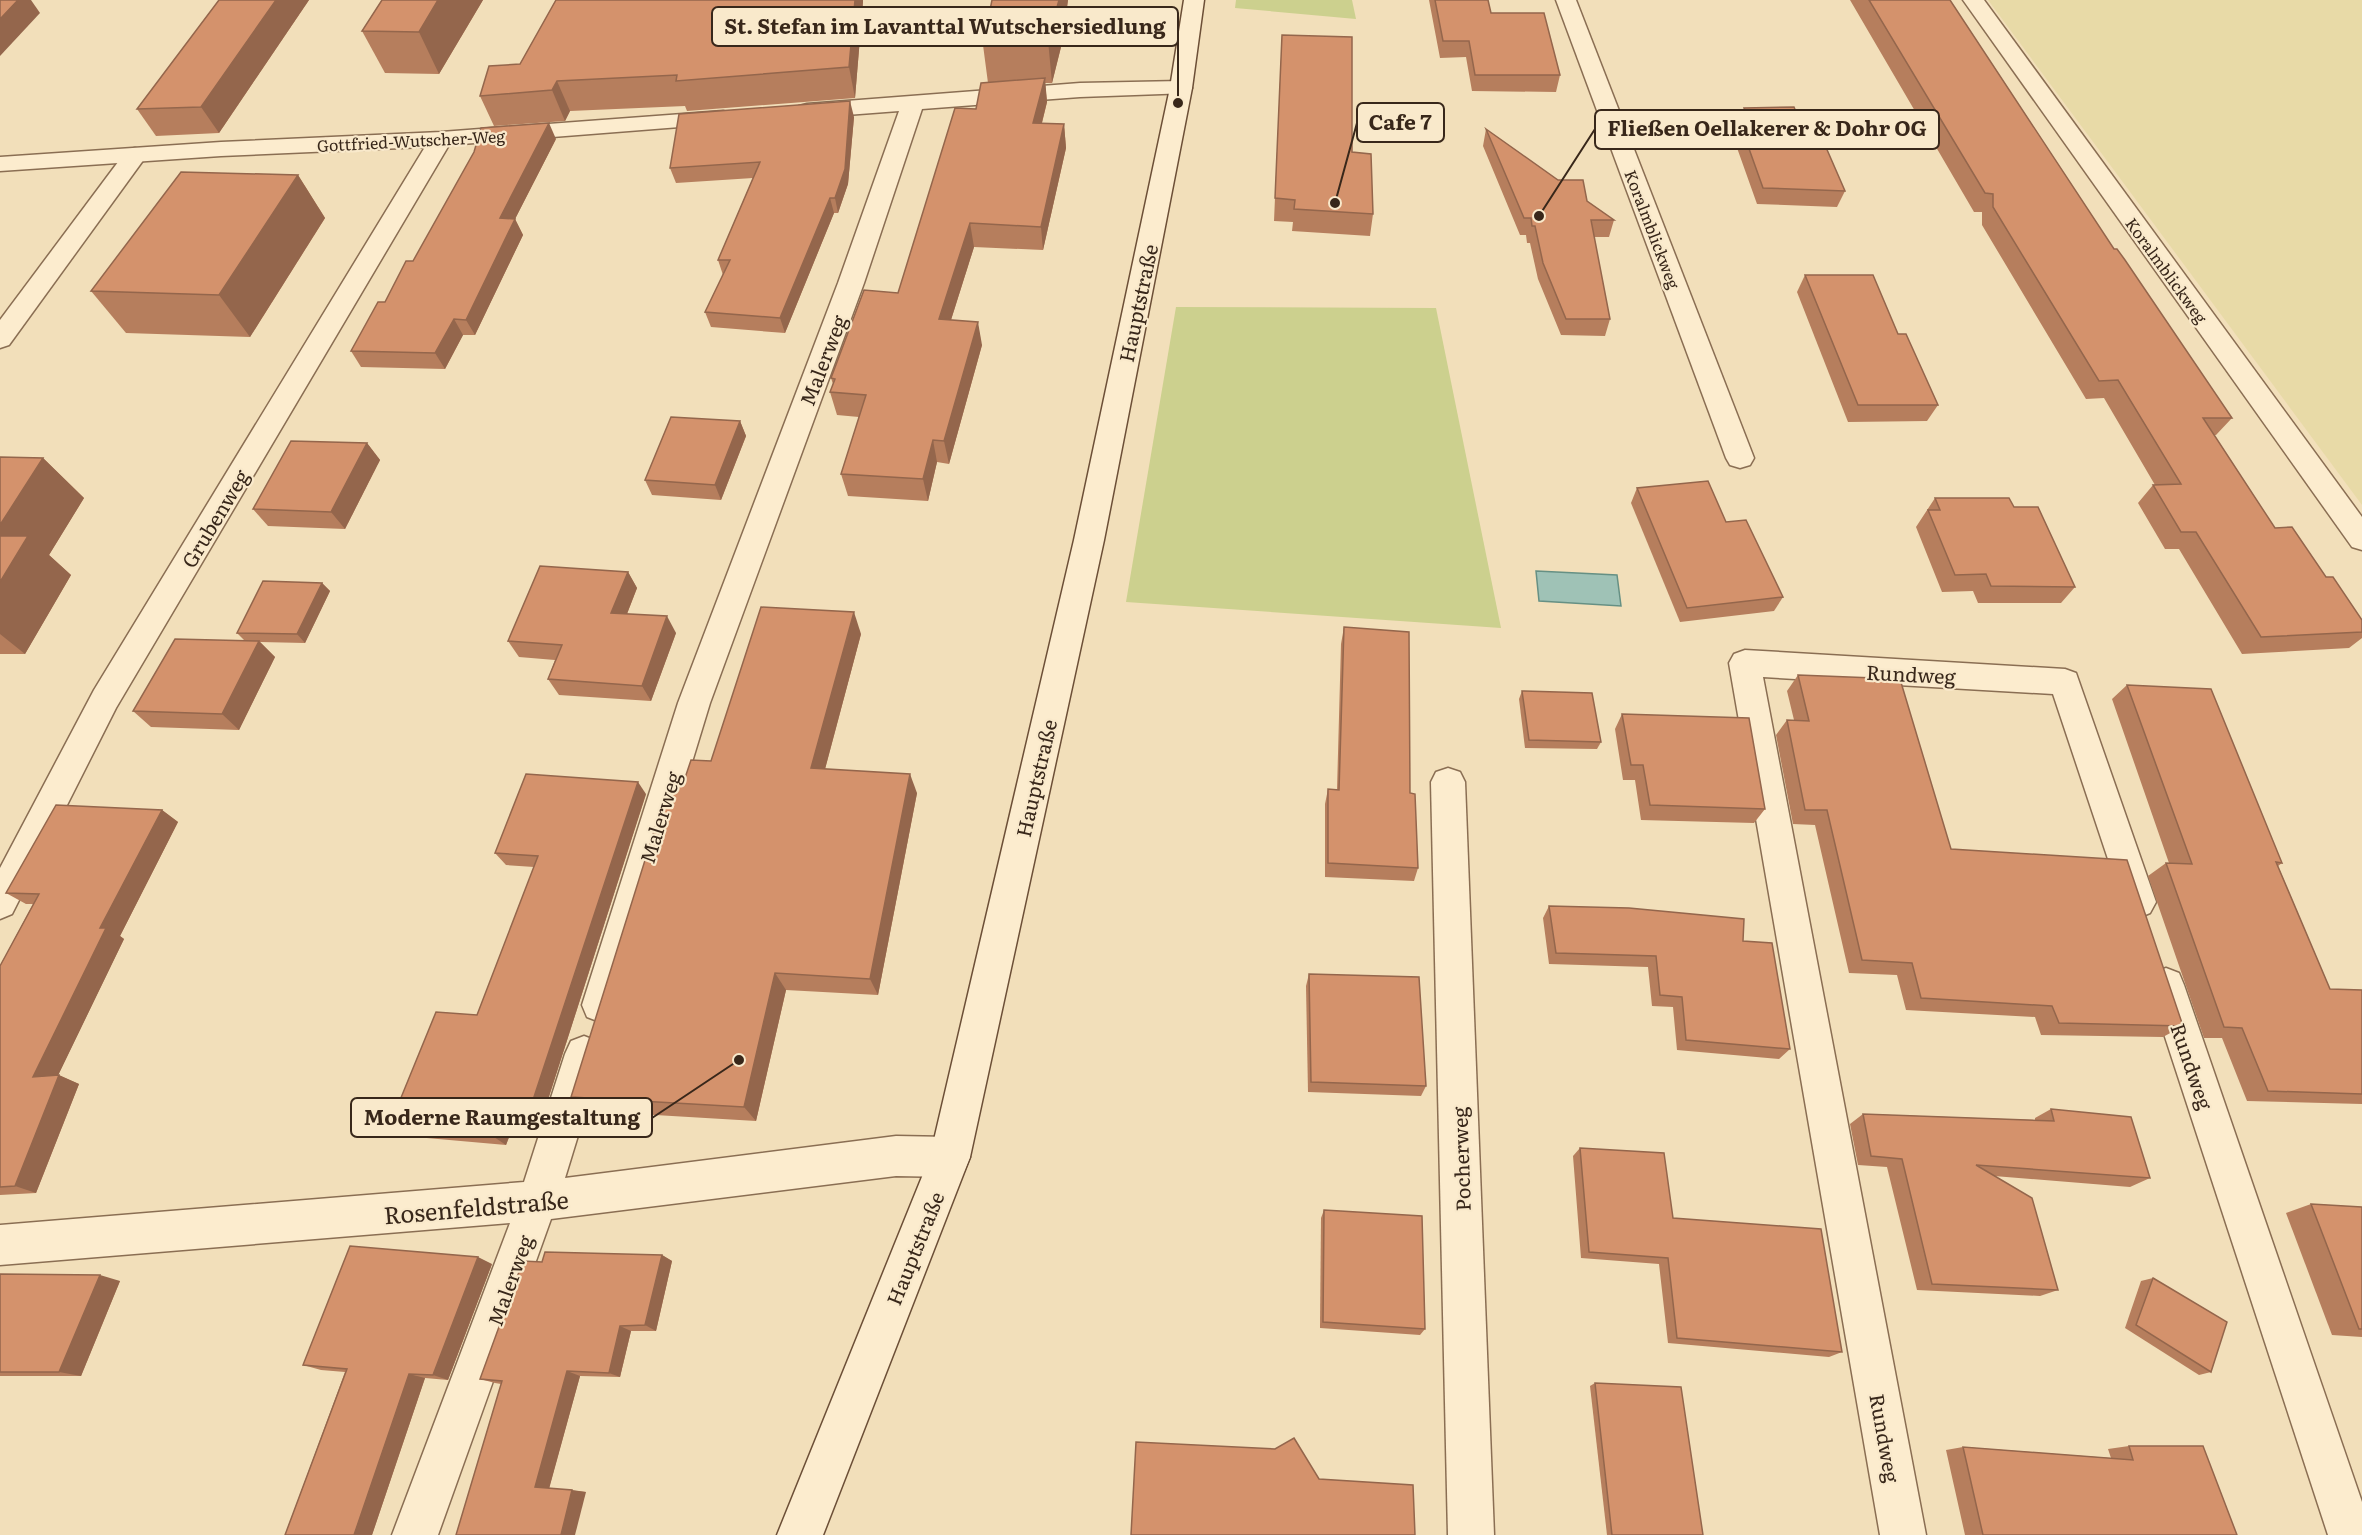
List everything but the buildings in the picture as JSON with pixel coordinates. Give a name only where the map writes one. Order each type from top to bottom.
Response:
[{"type":"street","name":"Hauptstraße","points":[[800,1535],[950,1157],[1089,540],[1181,88],[1194,0]]},
{"type":"street","name":"Koralmblickweg","points":[[1566,0],[1740,458]]},
{"type":"street","name":"Koralmblickweg","points":[[1973,0],[2362,539]]},
{"type":"street","points":[[783,113],[1080,90],[1181,88]]},
{"type":"street","name":"Malerweg","points":[[415,1535],[538,1201],[694,703],[851,283],[913,103]]},
{"type":"street","name":"Gottfried-Wutscher-Weg","points":[[0,164],[441,139],[747,116]]},
{"type":"street","name":"Grubenweg","points":[[0,903],[105,699],[441,139]]},
{"type":"street","points":[[0,339],[135,155]]},
{"type":"street","name":"Rundweg","points":[[1903,1535],[1744,663],[2064,682],[2351,1535]]},
{"type":"street","name":"Pocherweg","points":[[1448,782],[1471,1535]]},
{"type":"street","name":"Rosenfeldstraße","points":[[0,1245],[538,1201],[896,1156],[950,1157]]},
{"type":"shaded area","points":[[1988,0],[2362,0],[2362,505]]},
{"type":"green space","points":[[1236,0],[1352,0],[1356,19],[1235,8]]},
{"type":"green space","points":[[1176,307],[1436,308],[1501,628],[1126,602]]},
{"type":"water","points":[[1536,571],[1617,575],[1621,606],[1539,601]]},
{"type":"place","name":"St. Stefan im Lavanttal Wutschersiedlung","points":[[1178,103]]},
{"type":"place","name":"Cafe 7","points":[[1335,203]]},
{"type":"place","name":"Fließen Oellakerer & Dohr OG","points":[[1539,216]]},
{"type":"place","name":"Moderne Raumgestaltung","points":[[739,1060]]}]
